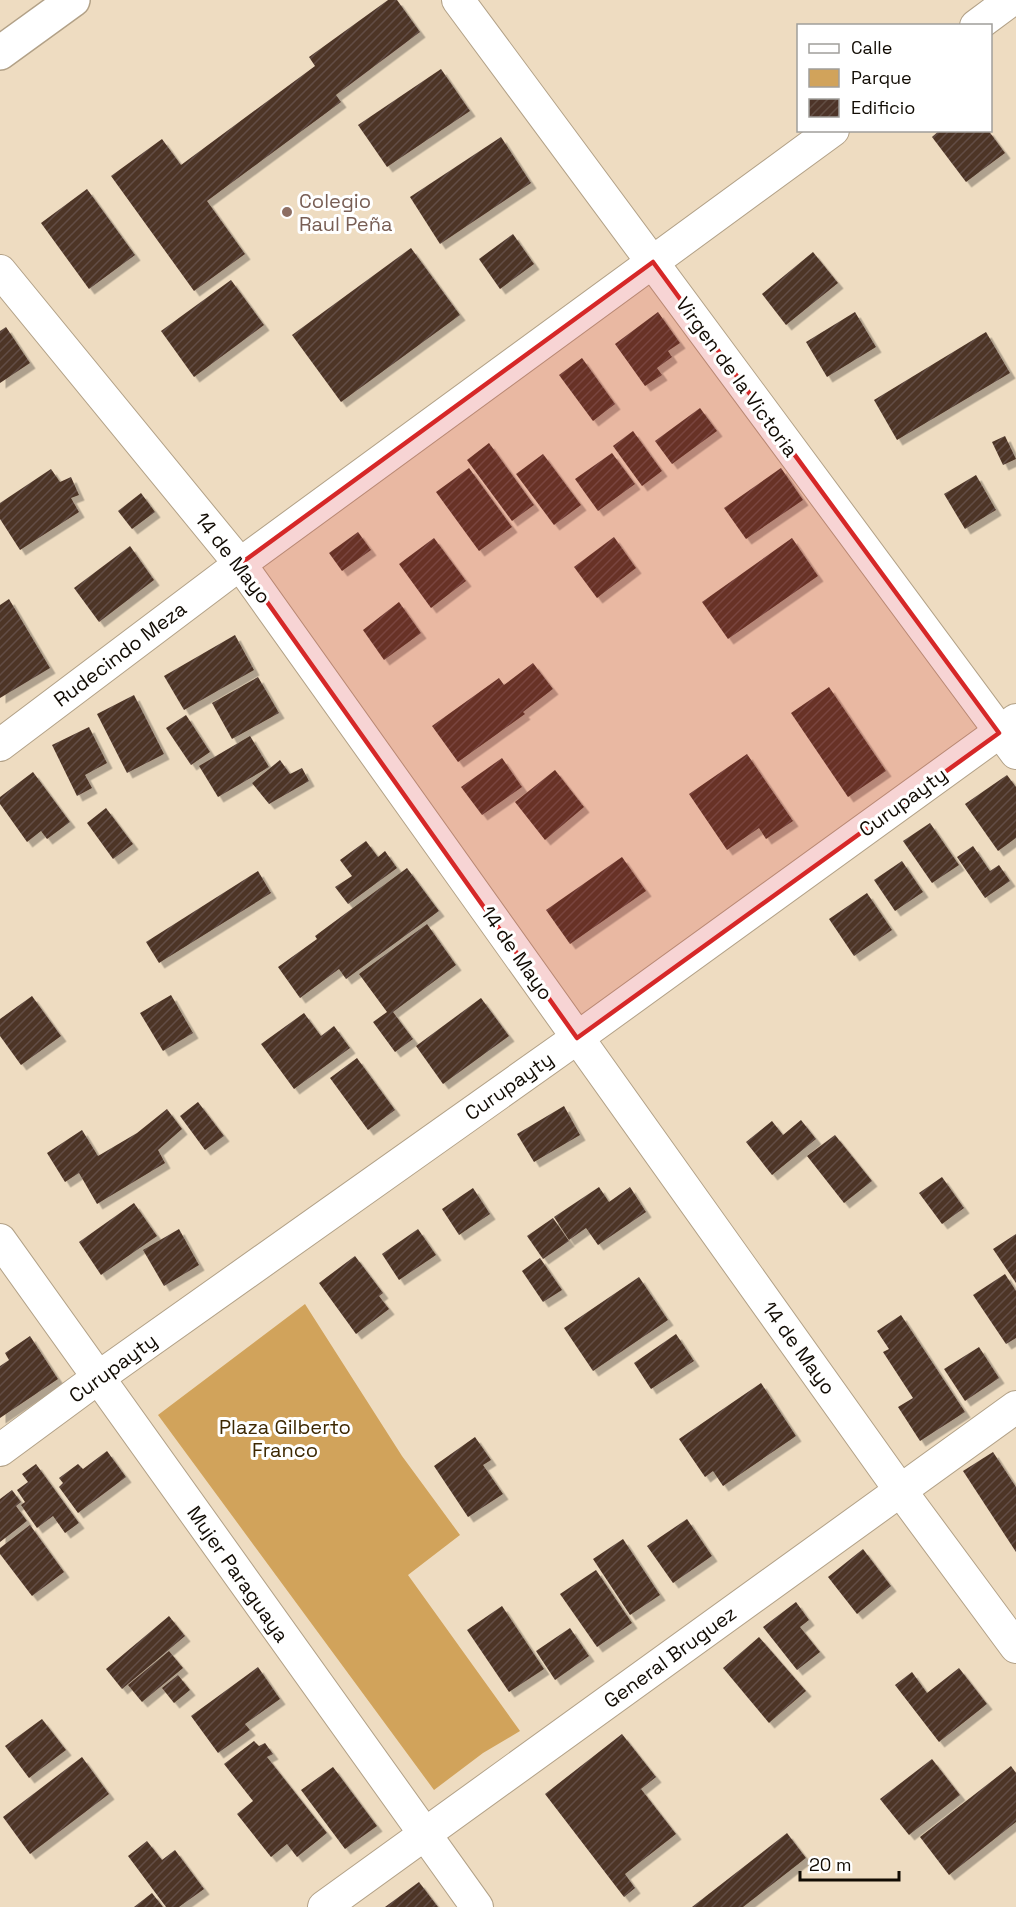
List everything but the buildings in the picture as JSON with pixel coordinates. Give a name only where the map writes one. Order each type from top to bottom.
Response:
[{"type":"street","points":[[0,53],[73,0]]},
{"type":"street","name":"Virgen de la Victoria","points":[[458,0],[1010,735]]},
{"type":"street","points":[[979,24],[1011,0]]},
{"type":"street","name":"Rudecindo Meza","points":[[0,745],[240,564],[830,132]]},
{"type":"street","name":"14 de Mayo","points":[[0,271],[240,564],[900,1490],[1016,1647]]},
{"type":"street","name":"Curupayty","points":[[0,1450],[99,1377],[577,1038],[1010,735]]},
{"type":"street","name":"Mujer Paraguaya","points":[[0,1240],[477,1907]]},
{"type":"street","name":"General Bruguez","points":[[324,1907],[1016,1407]]},
{"type":"highlighted area","points":[[653,262],[999,733],[577,1038],[240,564]]},
{"type":"green space","name":"Plaza Gilberto Franco","points":[[305,1304],[402,1456],[460,1535],[408,1575],[520,1731],[483,1753],[434,1790],[158,1415]]},
{"type":"place","name":"Colegio Raul Peña","points":[[287,212]]}]
